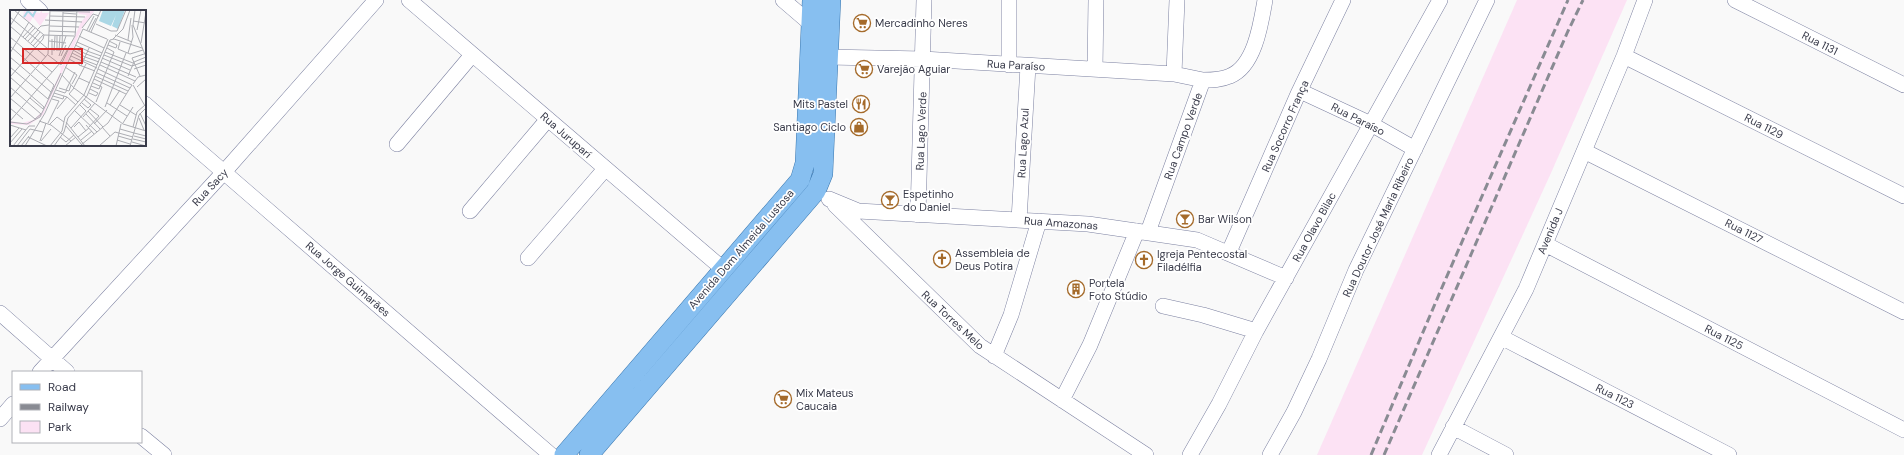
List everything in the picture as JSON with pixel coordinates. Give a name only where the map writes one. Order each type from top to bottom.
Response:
[{"type":"main road","name":"Avenida Dom Almeida Lustosa","points":[[564,455],[800,180],[805,163],[812,0]]},
{"type":"main road","name":"Avenida Dom Almeida Lustosa","points":[[589,455],[823,195],[831,0]]},
{"type":"street","points":[[28,0],[39,10]]},
{"type":"street","name":"Rua Sacy","points":[[41,371],[224,172],[376,0]]},
{"type":"street","name":"Rua Juruparí","points":[[409,0],[723,269]]},
{"type":"street","points":[[783,0],[810,24]]},
{"type":"street","name":"Rua Lago Verde","points":[[918,215],[924,0]]},
{"type":"street","points":[[1008,65],[1009,0]]},
{"type":"street","points":[[1095,70],[1096,0]]},
{"type":"street","points":[[1174,74],[1177,0]]},
{"type":"street","name":"Rua Campo Verde","points":[[1062,400],[1090,345],[1143,232],[1203,80],[1217,80],[1232,76],[1241,67],[1254,48],[1260,32],[1265,0]]},
{"type":"street","name":"Rua Socorro França","points":[[1228,252],[1300,91],[1343,0]]},
{"type":"street","name":"Rua Olavo Bilac","points":[[1190,455],[1219,404],[1256,331],[1440,0]]},
{"type":"street","name":"Rua Doutor José Maria Ribeiro","points":[[1270,455],[1294,412],[1319,359],[1356,270],[1487,0]]},
{"type":"street","name":"Avenida J","points":[[1439,455],[1526,289],[1624,56],[1645,0]]},
{"type":"street","name":"Rua 1131","points":[[1735,0],[1904,85]]},
{"type":"street","points":[[397,144],[472,55]]},
{"type":"street","name":"Rua 1129","points":[[1624,56],[1904,196]]},
{"type":"street","name":"Rua Paraíso","points":[[828,57],[923,59],[1174,74],[1203,80]]},
{"type":"street","name":"Rua Lago Azul","points":[[1019,220],[1028,66]]},
{"type":"street","name":"Rua Paraíso","points":[[1300,91],[1371,124],[1415,149]]},
{"type":"street","name":"Rua Jorge Guimarães","points":[[146,105],[551,455]]},
{"type":"street","points":[[470,211],[548,119]]},
{"type":"street","name":"Rua 1127","points":[[1584,151],[1904,312]]},
{"type":"street","points":[[528,258],[605,169]]},
{"type":"street","name":"Rua Amazonas","points":[[823,195],[858,211],[1088,224],[1197,240],[1286,278]]},
{"type":"street","name":"Rua Torres Melo","points":[[823,195],[980,346],[1146,455]]},
{"type":"street","points":[[994,356],[1011,315],[1039,221]]},
{"type":"street","name":"Rua 1125","points":[[1545,244],[1904,430]]},
{"type":"street","points":[[1163,306],[1203,315],[1256,331]]},
{"type":"street","points":[[0,313],[66,371]]},
{"type":"street","name":"Rua 1123","points":[[1501,337],[1729,455]]},
{"type":"street","points":[[0,419],[12,405]]},
{"type":"street","points":[[1453,427],[1506,455]]},
{"type":"street","points":[[142,437],[164,455]]},
{"type":"green space","points":[[1517,0],[1627,0],[1551,173],[1422,455],[1317,455]]},
{"type":"railway","points":[[1371,455],[1440,292],[1568,0]]},
{"type":"railway","points":[[1384,455],[1568,31],[1583,0]]},
{"type":"place","name":"Mercadinho Neres","points":[[862,23]]},
{"type":"place","name":"Varejão Aguiar","points":[[864,69]]},
{"type":"place","name":"Mits Pastel","points":[[861,104]]},
{"type":"place","name":"Santiago Ciclo","points":[[859,127]]},
{"type":"place","name":"Espetinho do Daniel","points":[[890,200]]},
{"type":"place","name":"Bar Wilson","points":[[1185,219]]},
{"type":"place","name":"Assembleia de Deus Potira","points":[[942,259]]},
{"type":"place","name":"Igreja Pentecostal Filadélfia","points":[[1144,260]]},
{"type":"place","name":"Portela Foto Stúdio","points":[[1076,289]]},
{"type":"place","name":"Mix Mateus Caucaia","points":[[783,399]]}]
